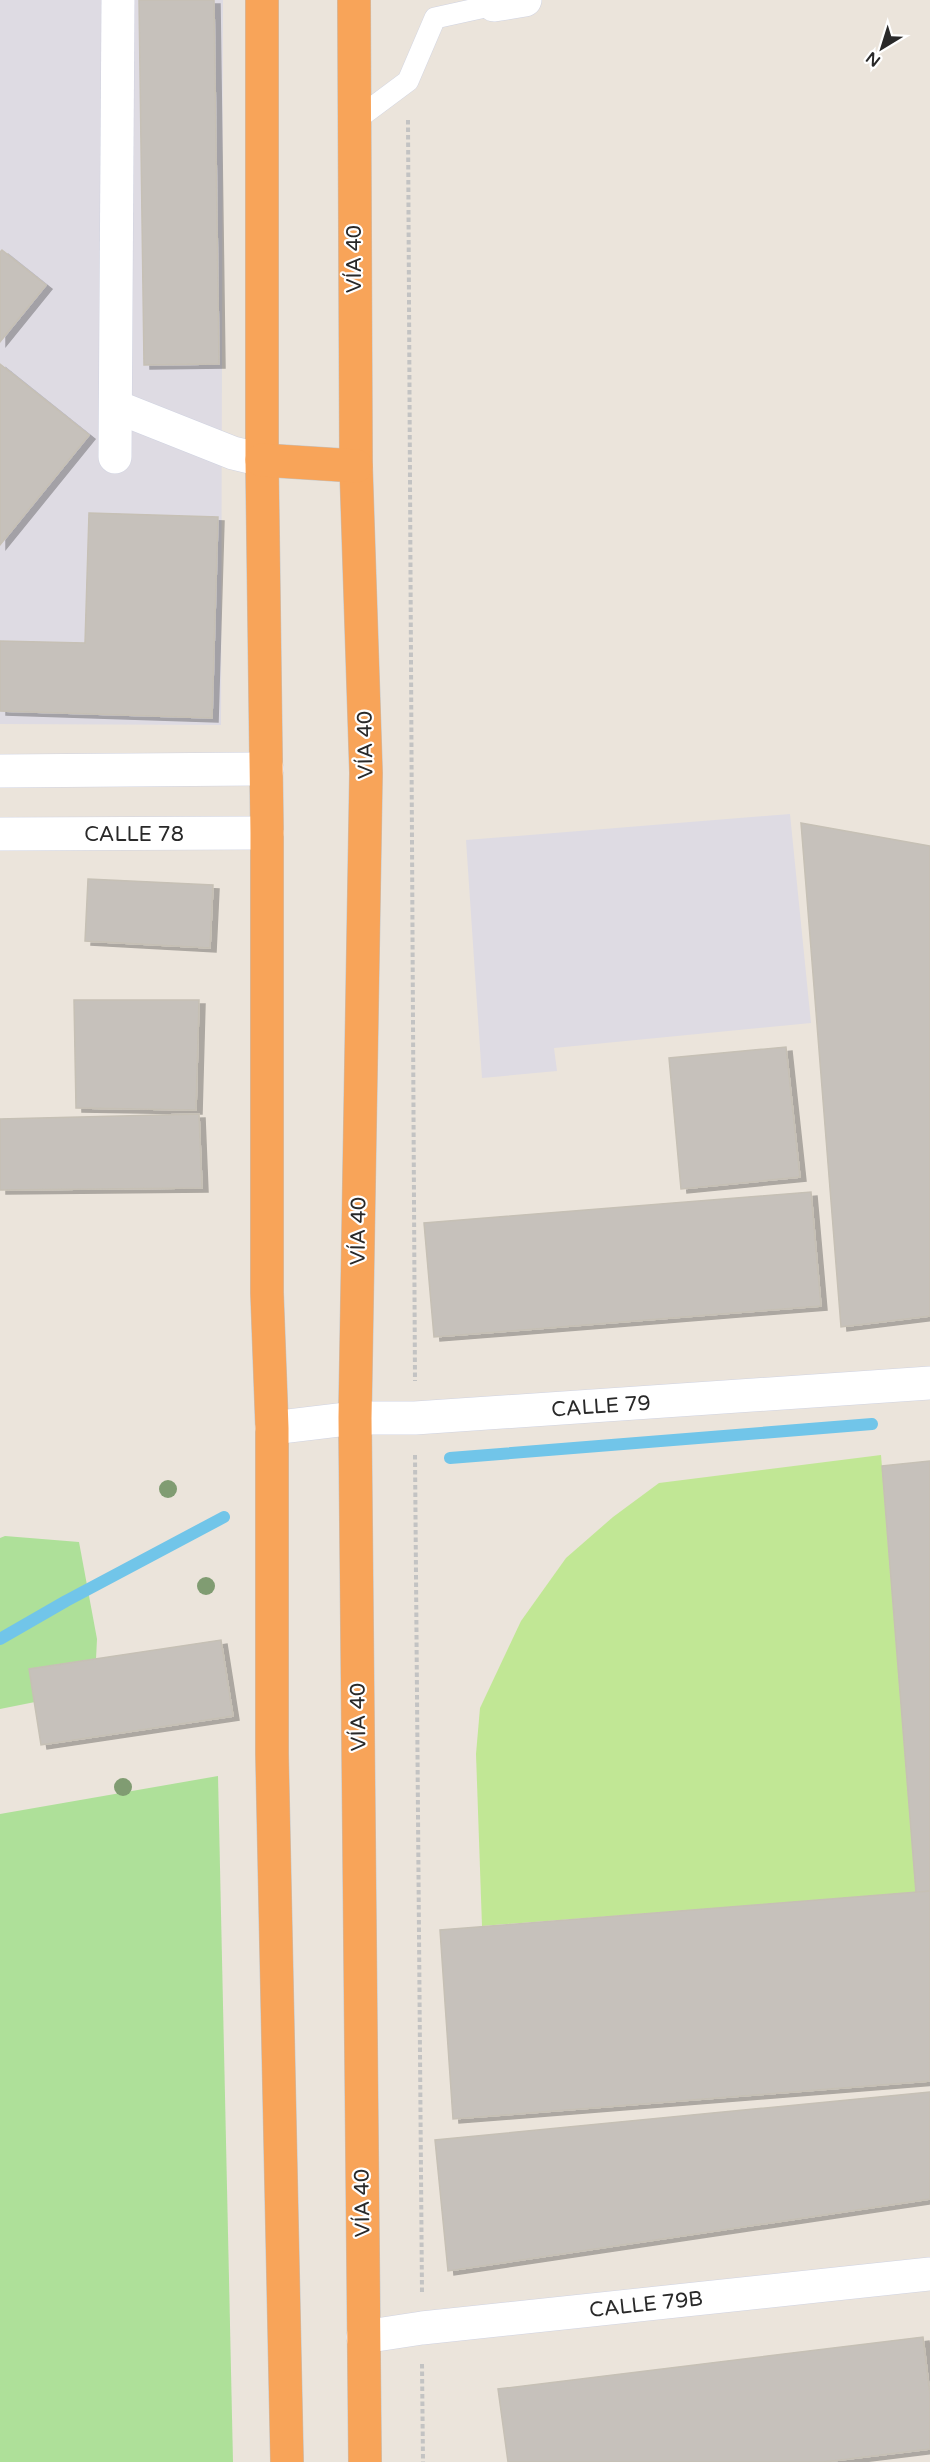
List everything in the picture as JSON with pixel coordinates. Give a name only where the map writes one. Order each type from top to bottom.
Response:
[{"type":"highway","points":[[262,0],[262,460],[267,769],[267,1293],[272,1428],[272,1754],[288,2462]]},
{"type":"highway","name":"VÍA 40","points":[[354,0],[356,466],[366,773],[355,1418],[365,2462]]},
{"type":"highway","points":[[262,460],[356,466]]},
{"type":"street","points":[[115,457],[118,0]]},
{"type":"street","points":[[117,407],[221,449],[262,460]]},
{"type":"street","points":[[0,771],[267,769]]},
{"type":"street","name":"CALLE 78","points":[[0,834],[267,833]]},
{"type":"street","name":"CALLE 79","points":[[272,1428],[355,1418],[415,1418],[930,1383]]},
{"type":"street","name":"CALLE 79B","points":[[363,2337],[422,2328],[930,2274]]},
{"type":"lane","points":[[353,122],[408,81],[435,9],[509,2]]},
{"type":"path","points":[[408,81],[423,2462]]},
{"type":"shaded area","points":[[0,0],[223,0],[221,725],[0,724]]},
{"type":"shaded area","points":[[790,814],[811,1023],[554,1048],[557,1071],[482,1078],[466,840]]},
{"type":"green space","points":[[881,1455],[916,1893],[482,1926],[476,1754],[480,1708],[521,1621],[566,1558],[613,1517],[659,1483]]},
{"type":"green space","points":[[5,1536],[79,1542],[97,1639],[96,1659],[29,1669],[35,1702],[0,1709],[0,1538]]},
{"type":"green space","points":[[218,1776],[233,2462],[0,2462],[0,1814]]},
{"type":"building","points":[[139,0],[214,0],[219,364],[144,365]]},
{"type":"building","points":[[2,250],[46,285],[0,342],[0,252]]},
{"type":"building","points":[[0,364],[89,435],[0,545]]},
{"type":"building","points":[[89,513],[218,517],[212,718],[0,711],[0,641],[85,643]]},
{"type":"building","points":[[801,823],[930,846],[930,1316],[841,1327]]},
{"type":"building","points":[[88,879],[213,885],[210,948],[85,941]]},
{"type":"building","points":[[74,1000],[199,1000],[196,1110],[76,1108]]},
{"type":"building","points":[[786,1047],[800,1177],[681,1189],[669,1058]]},
{"type":"building","points":[[199,1114],[202,1188],[0,1190],[0,1119]]},
{"type":"building","points":[[811,1192],[821,1306],[434,1337],[424,1223]]},
{"type":"building","points":[[930,1461],[930,1891],[916,1893],[882,1466]]},
{"type":"building","points":[[221,1640],[233,1716],[41,1745],[29,1669]]},
{"type":"building","points":[[930,1891],[930,2081],[453,2119],[440,1930]]},
{"type":"building","points":[[930,2092],[930,2199],[448,2271],[435,2140]]},
{"type":"building","points":[[923,2337],[930,2395],[930,2449],[824,2462],[508,2462],[498,2389]]},
{"type":"waterway","points":[[450,1458],[872,1424]]},
{"type":"waterway","points":[[0,1639],[66,1601],[224,1517]]}]
